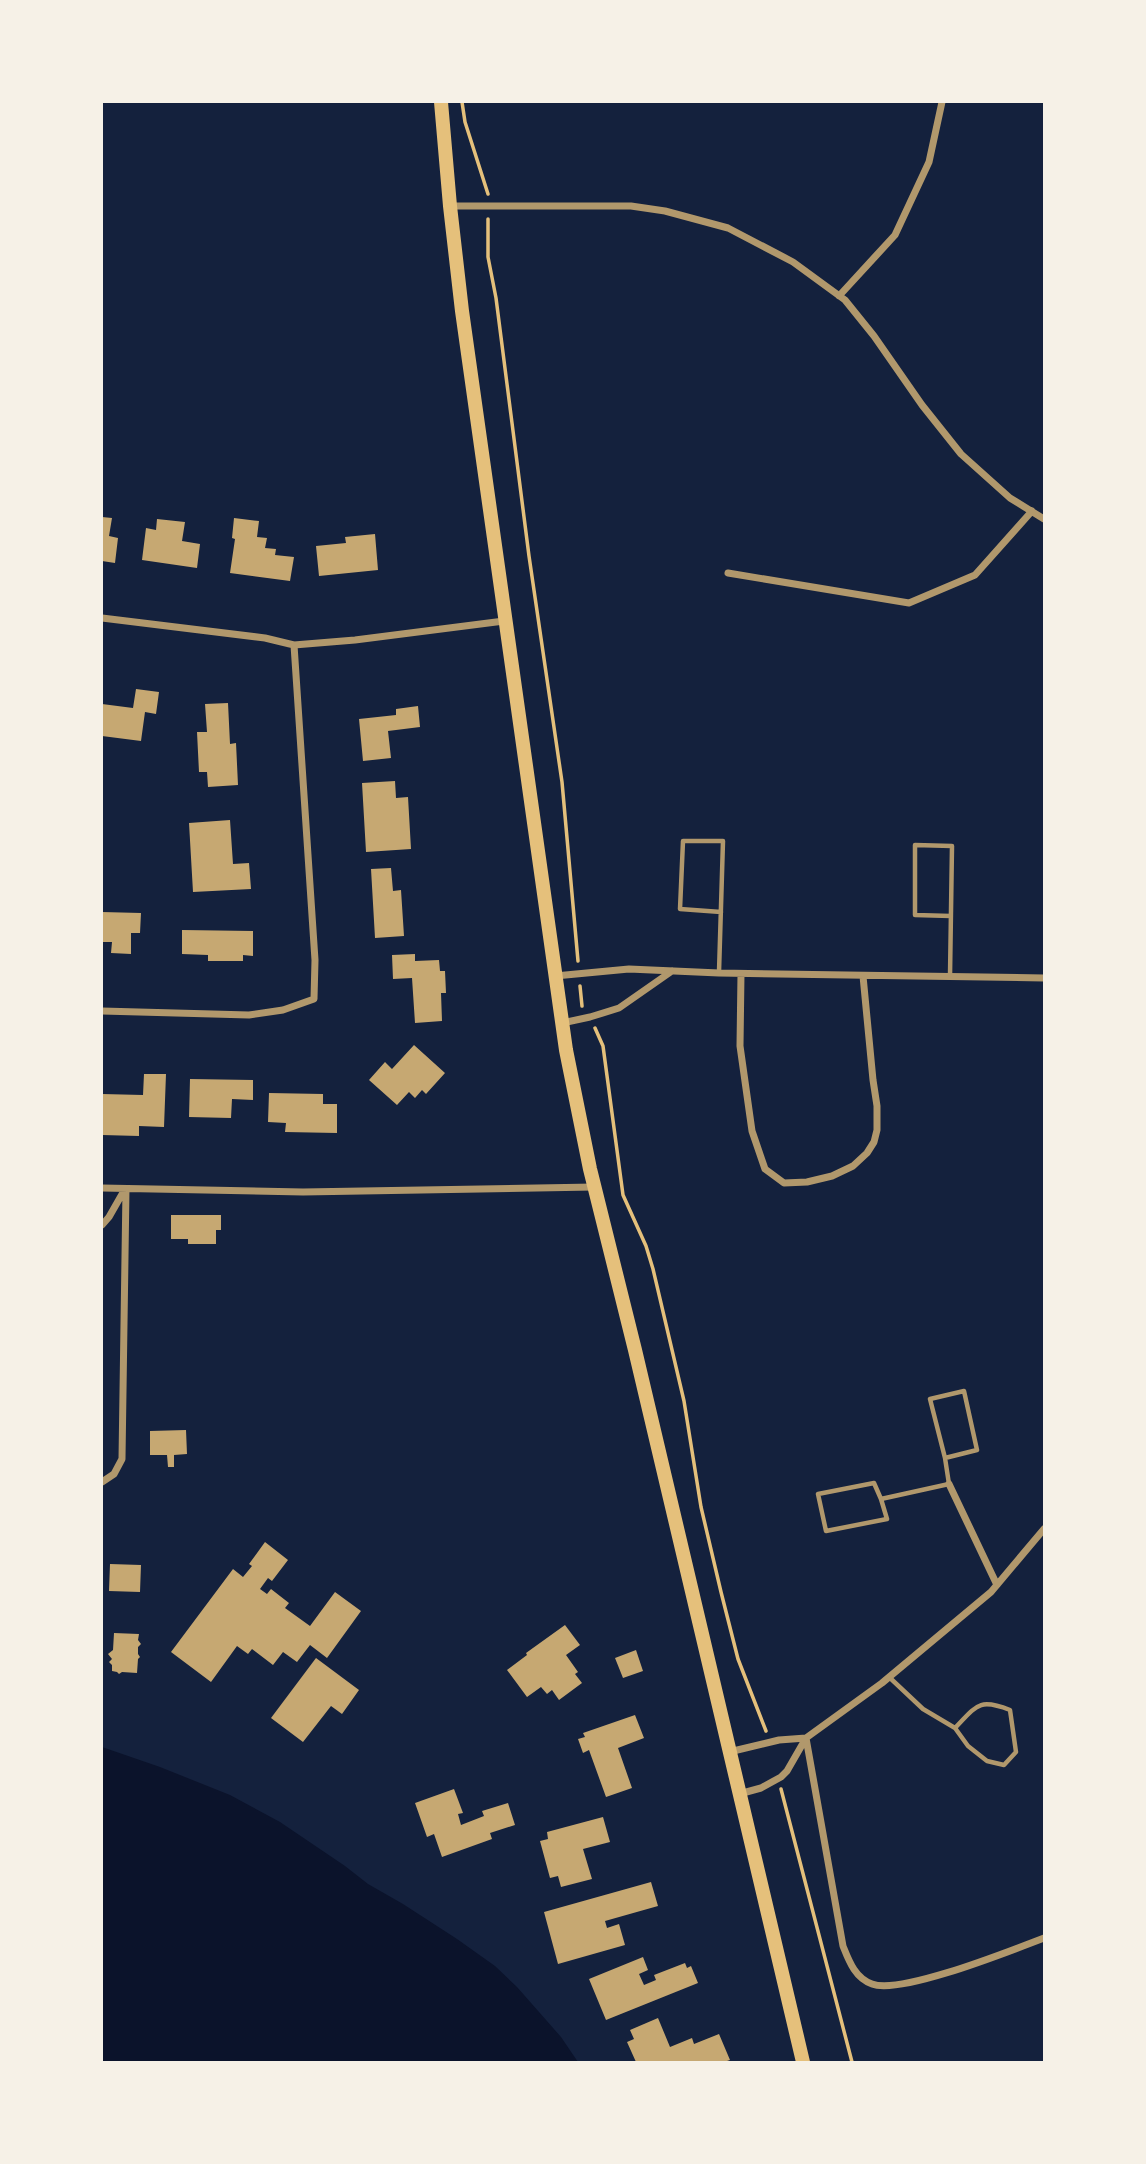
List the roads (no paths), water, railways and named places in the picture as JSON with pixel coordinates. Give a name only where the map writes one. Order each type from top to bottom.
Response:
[{"type":"main road","points":[[441,102],[462,311],[562,1023],[595,1187],[803,2063]]},
{"type":"street","points":[[839,296],[895,235],[929,162],[942,102]]},
{"type":"street","points":[[450,206],[631,206],[665,211],[728,228],[793,262],[839,296],[874,336],[922,405],[961,453],[1010,498],[1045,519]]},
{"type":"street","points":[[728,573],[909,603],[975,575],[1032,511]]},
{"type":"street","points":[[102,618],[265,638],[294,645],[505,621]]},
{"type":"street","points":[[102,1011],[249,1015],[283,1010],[314,999],[315,960],[294,645]]},
{"type":"street","points":[[554,976],[629,969],[741,974],[1045,978]]},
{"type":"street","points":[[562,1023],[619,1009],[672,971]]},
{"type":"street","points":[[741,974],[740,1046],[752,1131],[765,1169],[784,1183],[832,1177],[853,1166],[874,1142],[877,1106],[863,976]]},
{"type":"street","points":[[102,1188],[314,1192],[595,1187]]},
{"type":"street","points":[[102,1225],[126,1189]]},
{"type":"street","points":[[102,1482],[114,1474],[122,1459],[126,1189]]},
{"type":"street","points":[[949,1484],[997,1585]]},
{"type":"street","points":[[738,1794],[761,1788],[781,1777],[806,1738],[889,1677],[997,1585],[1045,1529]]},
{"type":"street","points":[[729,1752],[779,1740],[806,1738]]},
{"type":"street","points":[[806,1738],[843,1946],[852,1968],[861,1978],[882,1986],[902,1983],[958,1970],[1045,1938]]},
{"type":"lane","points":[[719,973],[721,912],[723,841],[683,841],[680,909],[721,912]]},
{"type":"lane","points":[[950,977],[951,916],[952,846],[915,845],[915,915],[951,916]]},
{"type":"lane","points":[[881,1499],[949,1484],[930,1398],[964,1391],[977,1450],[945,1458]]},
{"type":"lane","points":[[874,1483],[881,1499],[887,1518],[826,1531],[818,1494],[874,1483]]},
{"type":"lane","points":[[889,1677],[923,1709],[955,1728],[968,1746],[987,1761],[1004,1765],[1016,1752],[1010,1710],[992,1703],[975,1707],[955,1728]]},
{"type":"water","points":[[102,1747],[230,1795],[280,1822],[368,1884],[457,1939],[495,1966],[517,1987],[561,2037],[578,2062],[102,2062]]}]
